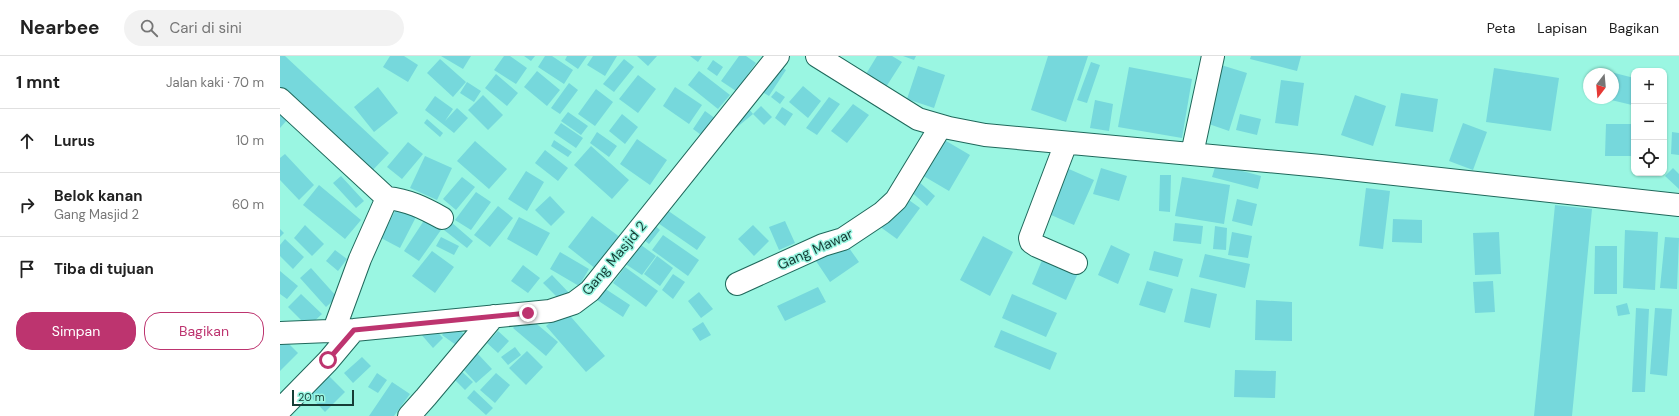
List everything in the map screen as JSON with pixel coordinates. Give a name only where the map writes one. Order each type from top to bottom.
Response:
[{"type":"street","name":"Gang Masjid 2","points":[[280,333],[344,330],[550,311],[574,303],[590,291],[778,56]]},
{"type":"street","points":[[817,56],[918,119],[941,126],[985,135],[1321,166],[1679,205]]},
{"type":"street","points":[[1192,154],[1213,56]]},
{"type":"street","points":[[280,99],[387,198],[403,200],[417,205],[442,218]]},
{"type":"street","name":"Gang Mawar","points":[[737,284],[823,245],[843,239],[882,213],[896,200],[941,126]]},
{"type":"street","points":[[1066,143],[1030,238],[1031,242],[1037,246],[1076,263]]},
{"type":"street","points":[[280,410],[328,360],[344,330],[360,259],[387,198]]},
{"type":"street","points":[[409,416],[494,316]]},
{"type":"building","points":[[280,56],[285,56],[389,153],[371,172],[280,88]]},
{"type":"building","points":[[390,56],[404,56],[418,65],[408,82],[383,67]]},
{"type":"building","points":[[441,56],[471,56],[463,69]]},
{"type":"building","points":[[504,56],[510,56],[527,68],[516,84],[494,70]]},
{"type":"building","points":[[524,56],[535,56],[531,61]]},
{"type":"building","points":[[545,56],[552,56],[573,70],[564,84],[538,67]]},
{"type":"building","points":[[567,56],[587,56],[578,69],[565,60]]},
{"type":"building","points":[[593,56],[617,56],[605,76],[587,65]]},
{"type":"building","points":[[637,56],[657,56],[648,66]]},
{"type":"building","points":[[690,56],[702,56],[698,62]]},
{"type":"building","points":[[739,56],[746,56],[756,63],[736,91],[721,81]]},
{"type":"building","points":[[877,56],[892,56],[902,62],[886,87],[866,74]]},
{"type":"building","points":[[903,56],[916,56],[914,60]]},
{"type":"building","points":[[1048,56],[1088,56],[1066,122],[1031,110]]},
{"type":"building","points":[[1251,56],[1301,56],[1297,71],[1250,59]]},
{"type":"building","points":[[440,59],[466,82],[453,97],[427,73]]},
{"type":"building","points":[[624,59],[634,67],[614,92],[603,84]]},
{"type":"building","points":[[713,60],[723,67],[717,76],[707,69]]},
{"type":"building","points":[[1091,62],[1100,65],[1087,103],[1077,100]]},
{"type":"building","points":[[776,63],[786,70],[769,96],[759,90]]},
{"type":"building","points":[[1221,65],[1247,73],[1229,131],[1203,122]]},
{"type":"building","points":[[918,66],[945,75],[934,108],[907,99]]},
{"type":"building","points":[[1129,67],[1192,79],[1182,138],[1118,127]]},
{"type":"building","points":[[1494,68],[1559,78],[1551,131],[1486,122]]},
{"type":"building","points":[[537,71],[560,90],[547,106],[524,87]]},
{"type":"building","points":[[699,71],[730,95],[718,109],[688,85]]},
{"type":"building","points":[[496,74],[518,93],[507,106],[485,88]]},
{"type":"building","points":[[1619,74],[1631,77],[1631,105],[1619,102]]},
{"type":"building","points":[[638,75],[656,89],[638,113],[619,99]]},
{"type":"building","points":[[1281,80],[1304,83],[1298,126],[1275,123]]},
{"type":"building","points":[[467,82],[481,91],[474,102],[460,93]]},
{"type":"building","points":[[569,83],[578,90],[560,114],[551,108]]},
{"type":"building","points":[[803,86],[821,101],[808,118],[789,102]]},
{"type":"building","points":[[378,87],[398,113],[374,132],[354,107]]},
{"type":"building","points":[[675,87],[702,105],[689,124],[663,106]]},
{"type":"building","points":[[596,89],[613,102],[595,126],[578,114]]},
{"type":"building","points":[[776,91],[785,97],[780,104],[771,97]]},
{"type":"building","points":[[1401,93],[1438,99],[1433,132],[1395,126]]},
{"type":"building","points":[[483,95],[503,115],[488,130],[468,110]]},
{"type":"building","points":[[1355,95],[1386,106],[1373,146],[1341,135]]},
{"type":"building","points":[[435,96],[453,109],[445,121],[457,108],[468,118],[454,133],[425,110]]},
{"type":"building","points":[[829,97],[840,104],[817,135],[806,128]]},
{"type":"building","points":[[1095,100],[1113,104],[1109,131],[1090,128]]},
{"type":"building","points":[[745,104],[753,114],[736,128],[728,119]]},
{"type":"building","points":[[853,104],[869,115],[847,143],[831,131]]},
{"type":"building","points":[[761,106],[772,117],[764,125],[753,114]]},
{"type":"building","points":[[782,107],[793,114],[785,126],[775,118]]},
{"type":"building","points":[[705,111],[716,119],[704,137],[693,129]]},
{"type":"building","points":[[568,112],[588,126],[581,135],[561,121]]},
{"type":"building","points":[[280,113],[287,120],[280,128]]},
{"type":"building","points":[[622,114],[638,127],[625,144],[609,131]]},
{"type":"building","points":[[1240,114],[1261,119],[1257,135],[1236,130]]},
{"type":"building","points":[[427,119],[443,133],[440,137],[424,123]]},
{"type":"building","points":[[561,123],[583,138],[576,148],[554,133]]},
{"type":"building","points":[[1463,123],[1487,132],[1473,170],[1449,161]]},
{"type":"building","points":[[1606,124],[1631,124],[1631,156],[1605,156]]},
{"type":"building","points":[[597,132],[617,146],[609,157],[590,143]]},
{"type":"building","points":[[1672,132],[1679,133],[1679,155],[1671,154]]},
{"type":"building","points":[[941,138],[970,155],[949,191],[920,174]]},
{"type":"building","points":[[637,139],[667,160],[650,185],[620,164]]},
{"type":"building","points":[[554,140],[572,152],[568,157],[551,146]]},
{"type":"building","points":[[475,141],[507,169],[489,189],[457,161]]},
{"type":"building","points":[[408,142],[423,154],[402,179],[387,167]]},
{"type":"building","points":[[591,146],[629,180],[612,199],[574,165]]},
{"type":"building","points":[[545,150],[568,168],[558,181],[535,163]]},
{"type":"building","points":[[285,154],[314,185],[299,200],[280,180],[280,158]]},
{"type":"building","points":[[425,156],[452,168],[437,200],[410,188]]},
{"type":"building","points":[[1216,164],[1261,176],[1258,189],[1212,177]]},
{"type":"building","points":[[1062,166],[1094,180],[1074,225],[1042,211]]},
{"type":"building","points":[[1101,168],[1127,176],[1119,201],[1093,194]]},
{"type":"building","points":[[1673,168],[1679,174],[1679,189],[1665,176],[1667,176]]},
{"type":"building","points":[[526,171],[544,182],[527,211],[508,199]]},
{"type":"building","points":[[1160,175],[1171,175],[1170,212],[1159,211]]},
{"type":"building","points":[[341,176],[364,201],[356,208],[333,183]]},
{"type":"building","points":[[462,177],[475,187],[456,210],[443,199]]},
{"type":"building","points":[[1182,177],[1230,185],[1224,224],[1175,216]]},
{"type":"building","points":[[917,180],[935,196],[927,206],[908,189]]},
{"type":"building","points":[[319,185],[361,220],[345,239],[303,205]]},
{"type":"building","points":[[1366,188],[1390,191],[1383,249],[1359,246]]},
{"type":"building","points":[[476,192],[491,202],[471,230],[455,220]]},
{"type":"building","points":[[902,195],[920,208],[897,239],[879,226]]},
{"type":"building","points":[[550,196],[565,212],[551,226],[535,210]]},
{"type":"building","points":[[1237,199],[1257,204],[1252,226],[1232,221]]},
{"type":"building","points":[[1555,205],[1592,209],[1572,416],[1534,416]]},
{"type":"building","points":[[498,206],[513,218],[490,247],[474,235]]},
{"type":"building","points":[[397,207],[416,217],[400,248],[381,238]]},
{"type":"building","points":[[667,210],[706,237],[697,250],[658,223]]},
{"type":"building","points":[[592,216],[621,238],[596,269],[568,247]]},
{"type":"building","points":[[519,217],[550,233],[537,256],[507,239]]},
{"type":"building","points":[[425,219],[441,230],[419,261],[404,251]]},
{"type":"building","points":[[1393,219],[1422,220],[1422,243],[1392,242]]},
{"type":"building","points":[[650,221],[660,230],[649,244],[638,235]]},
{"type":"building","points":[[785,221],[795,243],[779,250],[769,227]]},
{"type":"building","points":[[451,222],[473,241],[467,248],[444,230]]},
{"type":"building","points":[[1175,223],[1203,226],[1201,244],[1173,241]]},
{"type":"building","points":[[305,225],[324,244],[312,256],[294,238]]},
{"type":"building","points":[[753,225],[769,241],[754,256],[738,239]]},
{"type":"building","points":[[1215,226],[1227,228],[1226,250],[1213,249]]},
{"type":"building","points":[[280,229],[284,233],[280,237]]},
{"type":"building","points":[[1625,230],[1658,232],[1655,290],[1623,288]]},
{"type":"building","points":[[1232,232],[1252,236],[1248,258],[1228,255]]},
{"type":"building","points":[[1499,232],[1501,274],[1475,275],[1473,233]]},
{"type":"building","points":[[663,235],[699,260],[688,276],[652,250]]},
{"type":"building","points":[[983,236],[1013,252],[990,296],[960,280]]},
{"type":"building","points":[[441,237],[459,246],[454,255],[436,246]]},
{"type":"building","points":[[1665,237],[1679,238],[1677,289],[1660,288]]},
{"type":"building","points":[[285,239],[304,257],[293,269],[280,256],[280,245]]},
{"type":"building","points":[[633,239],[656,256],[642,275],[618,259]]},
{"type":"building","points":[[844,241],[859,262],[830,282],[816,261]]},
{"type":"building","points":[[1111,245],[1130,254],[1118,284],[1098,275]]},
{"type":"building","points":[[1595,246],[1617,246],[1617,294],[1594,294]]},
{"type":"building","points":[[335,250],[347,259],[338,271],[326,261]]},
{"type":"building","points":[[432,251],[454,267],[435,293],[412,276]]},
{"type":"building","points":[[1154,251],[1183,259],[1178,277],[1149,270]]},
{"type":"building","points":[[560,252],[589,269],[579,286],[550,269]]},
{"type":"building","points":[[1045,253],[1080,269],[1066,300],[1032,284]]},
{"type":"building","points":[[1205,254],[1250,264],[1245,288],[1199,277]]},
{"type":"building","points":[[657,256],[673,268],[660,286],[644,274]]},
{"type":"building","points":[[523,265],[540,278],[528,293],[511,281]]},
{"type":"building","points":[[625,267],[658,291],[646,307],[613,283]]},
{"type":"building","points":[[311,268],[337,297],[326,307],[300,278]]},
{"type":"building","points":[[280,271],[298,286],[287,299],[280,294]]},
{"type":"building","points":[[673,274],[685,282],[673,299],[662,290]]},
{"type":"building","points":[[552,275],[571,295],[563,303],[543,283]]},
{"type":"building","points":[[1147,281],[1173,289],[1165,313],[1139,305]]},
{"type":"building","points":[[1493,281],[1495,312],[1475,313],[1473,282]]},
{"type":"building","points":[[601,286],[630,305],[623,317],[594,298]]},
{"type":"building","points":[[818,287],[826,302],[785,321],[777,306]]},
{"type":"building","points":[[1191,288],[1217,294],[1210,328],[1184,322]]},
{"type":"building","points":[[699,292],[713,309],[701,318],[688,301]]},
{"type":"building","points":[[301,294],[322,314],[308,327],[288,307]]},
{"type":"building","points":[[1012,294],[1057,313],[1046,337],[1002,318]]},
{"type":"building","points":[[1256,300],[1292,302],[1292,341],[1255,340]]},
{"type":"building","points":[[1627,303],[1630,314],[1618,316],[1616,306]]},
{"type":"building","points":[[1636,308],[1649,309],[1645,392],[1632,392]]},
{"type":"building","points":[[1655,308],[1672,309],[1667,376],[1650,374]]},
{"type":"building","points":[[565,310],[605,356],[586,372],[546,326]]},
{"type":"building","points":[[525,314],[558,342],[546,356],[513,328]]},
{"type":"building","points":[[703,322],[711,335],[700,341],[692,329]]},
{"type":"building","points":[[430,324],[443,338],[433,348],[420,333]]},
{"type":"building","points":[[451,324],[471,339],[463,350],[442,335]]},
{"type":"building","points":[[1001,330],[1057,353],[1050,370],[994,347]]},
{"type":"building","points":[[498,331],[509,341],[498,353],[487,343]]},
{"type":"building","points":[[280,335],[298,353],[280,371]]},
{"type":"building","points":[[515,347],[521,355],[508,365],[501,357]]},
{"type":"building","points":[[527,351],[543,367],[526,385],[509,368]]},
{"type":"building","points":[[477,353],[492,369],[476,383],[461,367]]},
{"type":"building","points":[[362,357],[371,366],[353,383],[344,373]]},
{"type":"building","points":[[457,367],[473,382],[465,390],[450,375]]},
{"type":"building","points":[[1235,370],[1276,371],[1275,398],[1234,397]]},
{"type":"building","points":[[377,373],[387,380],[378,393],[368,387]]},
{"type":"building","points":[[496,373],[510,385],[495,403],[480,390]]},
{"type":"building","points":[[328,375],[345,392],[325,412],[308,394]]},
{"type":"building","points":[[392,382],[410,394],[394,416],[369,416]]},
{"type":"building","points":[[474,390],[493,408],[486,415],[467,398]]},
{"type":"route","points":[[328,360],[354,330],[528,313]]}]
